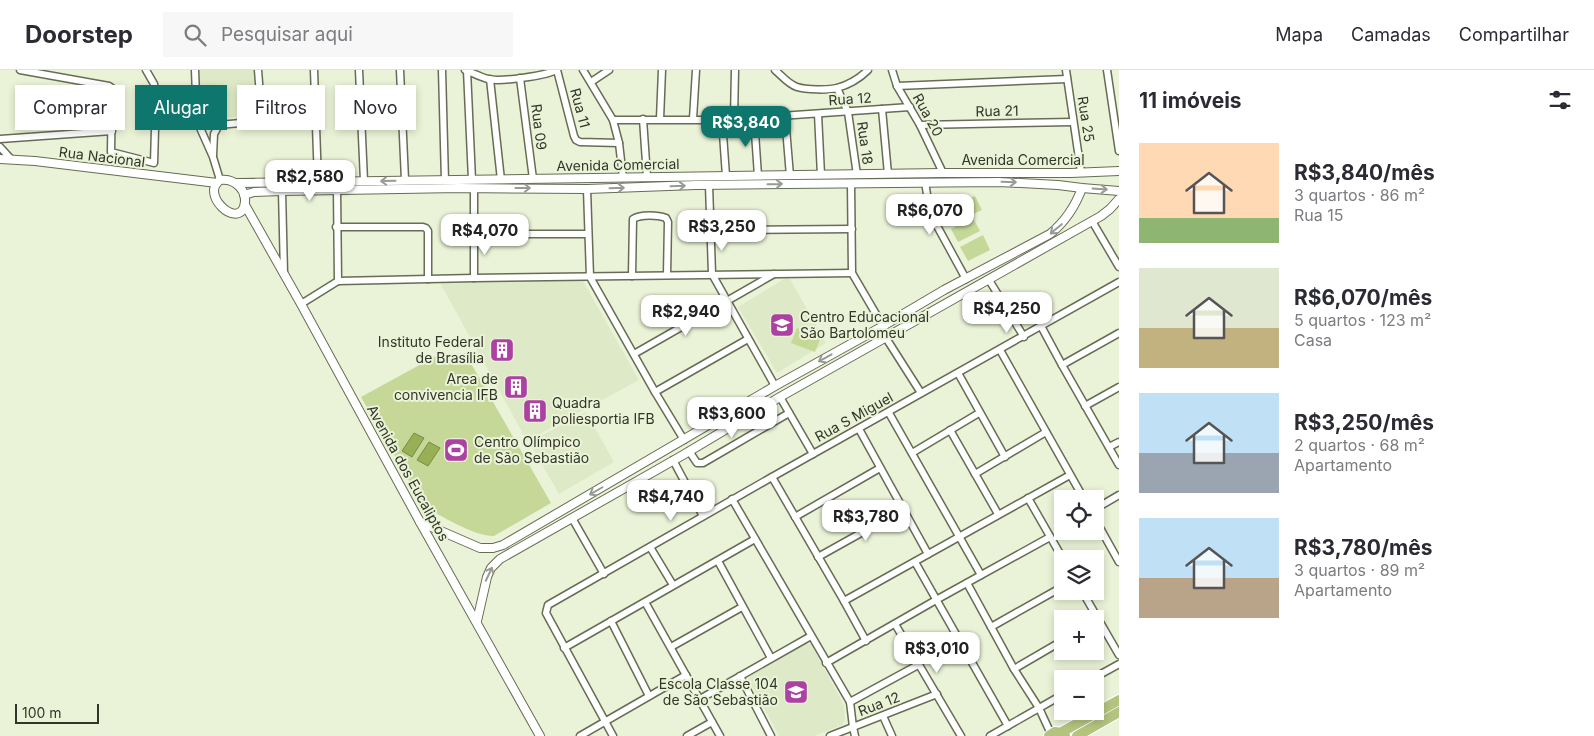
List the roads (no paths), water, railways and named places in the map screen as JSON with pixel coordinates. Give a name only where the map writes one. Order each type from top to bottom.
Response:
[{"type":"main road","points":[[1056,735],[1119,700]]},
{"type":"main road","points":[[1078,736],[1119,712]]},
{"type":"street","points":[[20,70],[112,88],[111,152],[154,163],[156,94],[154,84],[146,70]]},
{"type":"street","points":[[195,70],[196,85]]},
{"type":"street","points":[[258,70],[259,85]]},
{"type":"street","points":[[314,70],[315,85]]},
{"type":"street","points":[[358,70],[364,181]]},
{"type":"street","points":[[400,70],[406,180]]},
{"type":"street","points":[[442,70],[445,181]]},
{"type":"street","points":[[474,278],[473,184],[466,70],[490,79],[520,78],[551,73],[556,70]]},
{"type":"street","name":"Rua 11","points":[[556,70],[576,140],[580,142],[619,143]]},
{"type":"street","points":[[584,70],[613,120],[619,143],[623,178]]},
{"type":"street","points":[[591,82],[609,70]]},
{"type":"street","points":[[660,119],[662,70]]},
{"type":"street","points":[[693,120],[696,70]]},
{"type":"street","points":[[734,119],[736,70]]},
{"type":"street","points":[[776,70],[788,82],[804,89],[837,88],[859,78],[868,70]]},
{"type":"street","name":"Rua 20","points":[[892,70],[897,86],[920,125],[943,173]]},
{"type":"street","name":"Rua 25","points":[[1066,70],[1082,172]]},
{"type":"street","points":[[1106,70],[1119,150]]},
{"type":"street","name":"Rua 09","points":[[520,78],[533,179]]},
{"type":"street","points":[[490,79],[501,180]]},
{"type":"street","points":[[897,86],[1067,80]]},
{"type":"street","name":"Rua 18","points":[[837,88],[848,112],[857,174]]},
{"type":"street","name":"Rua 12","points":[[613,120],[722,120],[910,107]]},
{"type":"street","points":[[882,109],[888,174]]},
{"type":"street","points":[[818,114],[821,175]]},
{"type":"street","points":[[785,116],[790,176]]},
{"type":"street","points":[[754,118],[758,176]]},
{"type":"street","points":[[643,119],[647,177]]},
{"type":"street","points":[[722,120],[726,176]]},
{"type":"street","name":"Rua 21","points":[[920,125],[1073,122]]},
{"type":"street","points":[[200,130],[213,157]]},
{"type":"street","points":[[213,192],[218,182],[213,157],[214,134],[216,130]]},
{"type":"street","points":[[316,130],[318,182]]},
{"type":"street","points":[[0,139],[112,131]]},
{"type":"street","points":[[0,147],[11,159]]},
{"type":"street","name":"Rua Nacional","points":[[0,159],[218,182]]},
{"type":"street","name":"Avenida Comercial","points":[[244,194],[254,192],[459,184],[587,189],[709,185],[758,176],[1119,171]]},
{"type":"street","points":[[1068,186],[1067,181],[1071,173]]},
{"type":"street","points":[[877,174],[878,183]]},
{"type":"street","points":[[904,174],[906,177],[904,183]]},
{"type":"street","points":[[695,176],[696,185]]},
{"type":"street","name":"Avenida Comercial","points":[[490,184],[501,180],[726,176],[742,180],[851,183],[999,182],[1119,191]]},
{"type":"street","points":[[218,182],[227,180],[236,183],[241,188],[244,194],[244,205],[241,212],[236,214]]},
{"type":"street","name":"Avenida Comercial","points":[[236,183],[406,180],[445,181],[459,184]]},
{"type":"street","points":[[200,181],[213,192],[226,211],[254,223]]},
{"type":"street","points":[[926,182],[930,213],[966,278]]},
{"type":"street","points":[[851,183],[852,273],[883,326]]},
{"type":"street","points":[[709,185],[712,274],[775,386]]},
{"type":"street","points":[[420,522],[480,548],[493,548],[503,545],[775,386],[944,290],[1050,234],[1062,224],[1071,212],[1082,188]]},
{"type":"street","points":[[587,189],[590,277],[684,440]]},
{"type":"street","points":[[337,190],[338,282]]},
{"type":"street","points":[[282,191],[284,275]]},
{"type":"street","points":[[477,621],[487,577],[500,559],[780,397],[1092,221],[1110,209],[1119,199]]},
{"type":"street","name":"Avenida dos Eucaliptos","points":[[244,205],[301,304],[540,736]]},
{"type":"street","points":[[632,276],[633,219],[649,216],[666,218],[668,222],[667,275]]},
{"type":"street","points":[[1092,221],[1119,267]]},
{"type":"street","points":[[336,227],[426,228],[428,231],[428,278]]},
{"type":"street","points":[[711,230],[852,228]]},
{"type":"street","points":[[474,234],[588,234]]},
{"type":"street","points":[[980,271],[1024,337]]},
{"type":"street","points":[[301,304],[338,282],[428,278],[852,273]]},
{"type":"street","points":[[634,354],[774,274]]},
{"type":"street","name":"Rua S Miguel","points":[[613,736],[546,613],[548,605],[1119,282]]},
{"type":"street","points":[[944,290],[950,302]]},
{"type":"street","points":[[1041,326],[1119,465]]},
{"type":"street","points":[[1062,365],[1119,333]]},
{"type":"street","points":[[886,338],[922,394]]},
{"type":"street","points":[[655,392],[748,339]]},
{"type":"street","points":[[1000,350],[1079,490]]},
{"type":"street","points":[[958,374],[1004,457]]},
{"type":"street","points":[[1085,406],[1119,387]]},
{"type":"street","points":[[780,397],[813,454]]},
{"type":"street","points":[[889,412],[981,575]]},
{"type":"street","points":[[676,444],[697,463],[702,464],[789,413]]},
{"type":"street","points":[[912,452],[979,413]]},
{"type":"street","points":[[859,429],[928,554]]},
{"type":"street","points":[[950,430],[998,514]]},
{"type":"street","points":[[975,474],[1046,432]]},
{"type":"street","points":[[1109,447],[1119,442]]},
{"type":"street","points":[[673,460],[703,516]]},
{"type":"street","points":[[795,517],[880,468]]},
{"type":"street","points":[[844,601],[1070,475]]},
{"type":"street","points":[[772,477],[866,641]]},
{"type":"street","points":[[1104,504],[1119,495]]},
{"type":"street","points":[[1028,498],[1058,550]]},
{"type":"street","points":[[732,500],[850,702],[853,728],[856,736]]},
{"type":"street","points":[[818,557],[904,509]]},
{"type":"street","points":[[572,518],[604,574]]},
{"type":"street","points":[[1104,533],[1117,554],[1119,562]]},
{"type":"street","points":[[522,534],[528,544]]},
{"type":"street","points":[[826,663],[1050,537]]},
{"type":"street","points":[[564,648],[755,539]]},
{"type":"street","points":[[650,547],[673,585]]},
{"type":"street","points":[[718,561],[771,658]]},
{"type":"street","points":[[915,562],[1008,726]]},
{"type":"street","points":[[967,583],[1014,669],[1056,735]]},
{"type":"street","points":[[991,627],[1054,592]]},
{"type":"street","points":[[645,602],[720,736]]},
{"type":"street","points":[[671,647],[742,607]]},
{"type":"street","points":[[611,621],[649,696]]},
{"type":"street","points":[[895,624],[961,736]]},
{"type":"street","points":[[1104,632],[1119,655]]},
{"type":"street","points":[[700,699],[811,636]]},
{"type":"street","points":[[1014,669],[1054,646]]},
{"type":"street","points":[[1104,672],[1119,664]]},
{"type":"street","points":[[850,702],[918,665]]},
{"type":"street","points":[[580,736],[686,675]]},
{"type":"street","points":[[740,676],[772,736]]},
{"type":"street","name":"Rua 12","points":[[830,736],[937,694]]},
{"type":"street","points":[[990,736],[1054,700]]},
{"type":"street","points":[[883,716],[892,736]]},
{"type":"street","points":[[687,736],[712,722]]},
{"type":"place","name":"Centro Educacional São Bartolomeu","points":[[782,325]]},
{"type":"place","name":"Instituto Federal de Brasília","points":[[502,350]]},
{"type":"place","name":"Area de convivencia IFB","points":[[516,387]]},
{"type":"place","name":"Quadra poliesportia IFB","points":[[535,411]]},
{"type":"place","name":"Centro Olímpico de São Sebastião","points":[[456,450]]},
{"type":"place","name":"Escola Classe 104 de São Sebastião","points":[[796,692]]}]
